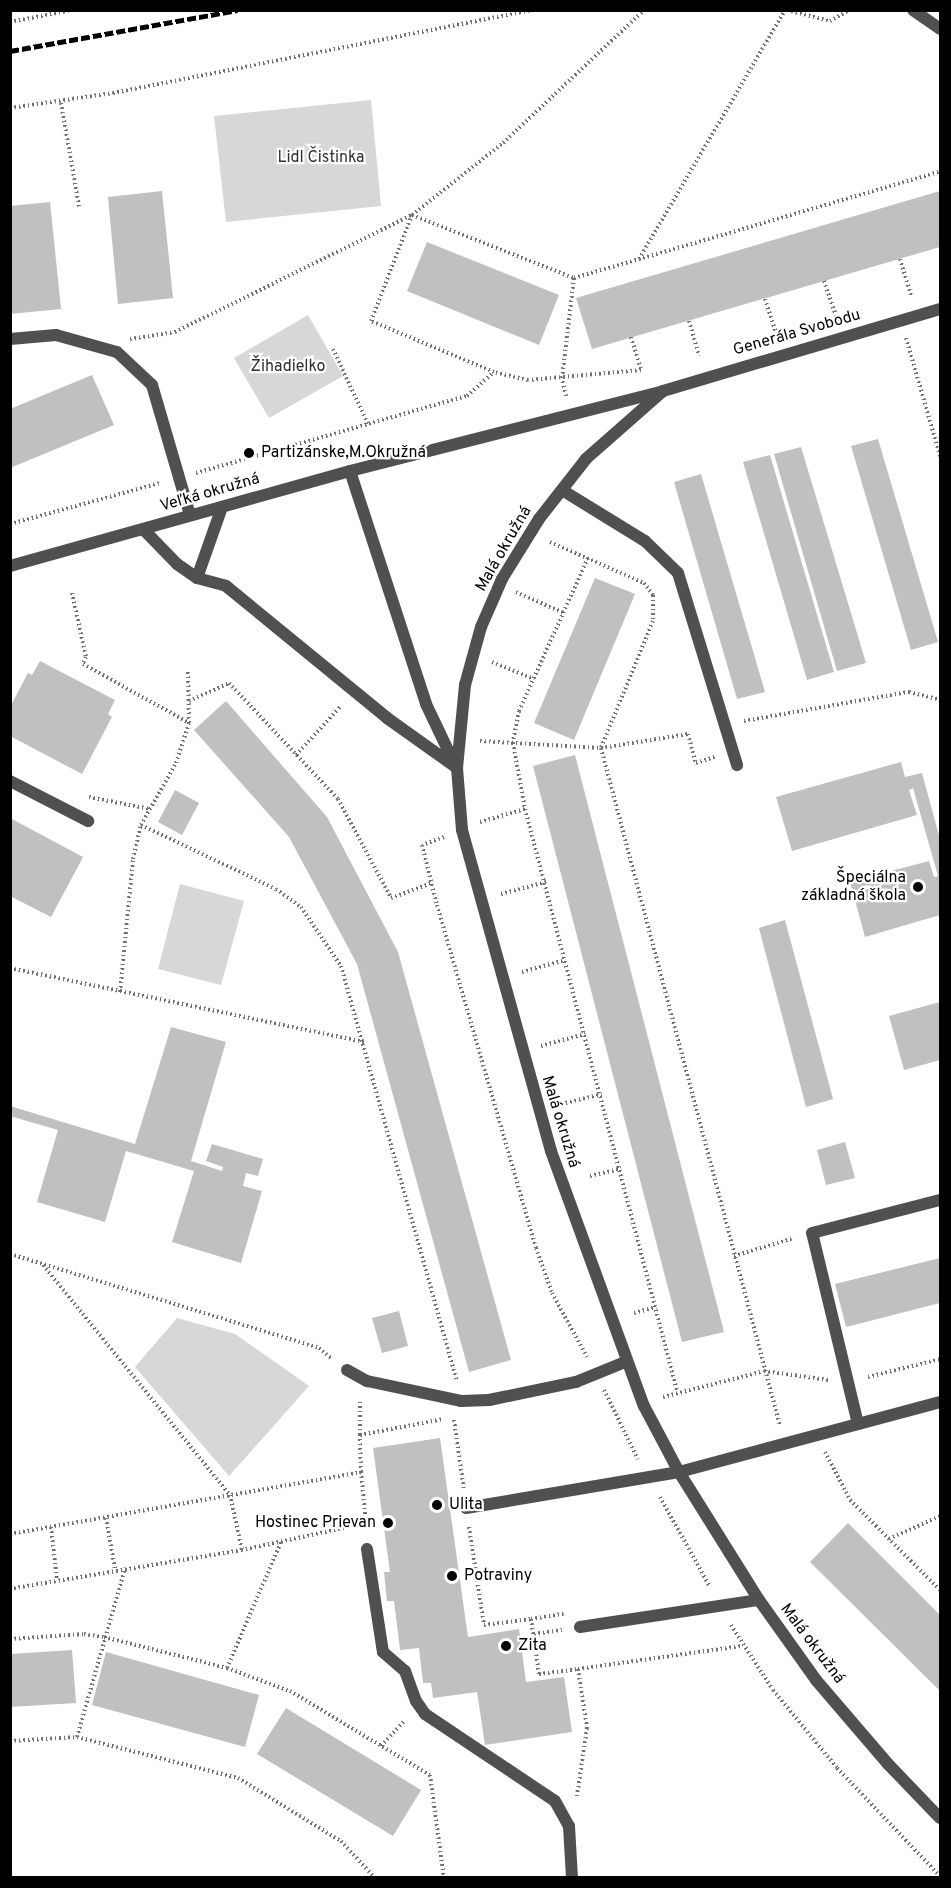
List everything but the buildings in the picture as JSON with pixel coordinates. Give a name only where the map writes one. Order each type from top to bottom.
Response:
[{"type":"street","points":[[913,10],[940,29]]},
{"type":"street","name":"Generála Svobodu","points":[[663,391],[940,309]]},
{"type":"street","points":[[10,339],[56,335],[117,352],[152,385],[177,478],[190,515]]},
{"type":"street","name":"Veľká okružná","points":[[10,566],[350,471],[663,391]]},
{"type":"street","name":"Malá okružná","points":[[663,391],[586,459],[530,533],[502,579],[481,627],[465,685],[457,768],[462,830],[550,1151],[625,1362],[679,1472],[759,1600],[816,1680],[888,1764],[940,1818]]},
{"type":"street","name":"Malá okružná","points":[[350,471],[426,704],[457,768]]},
{"type":"street","points":[[562,490],[645,541],[678,573],[735,759]]},
{"type":"street","points":[[197,578],[222,507]]},
{"type":"street","points":[[143,529],[177,564],[197,578],[226,586],[355,691],[457,768]]},
{"type":"street","points":[[10,781],[88,821]]},
{"type":"street","points":[[858,1424],[813,1233],[940,1200]]},
{"type":"street","points":[[347,1370],[366,1381],[461,1401],[489,1400],[596,1374],[625,1362]]},
{"type":"street","points":[[466,1508],[679,1472],[940,1402]]},
{"type":"street","points":[[367,1550],[382,1652],[405,1671],[421,1708],[555,1801],[569,1826],[572,1878]]},
{"type":"street","points":[[580,1627],[759,1600]]},
{"type":"path","points":[[10,22],[72,10]]},
{"type":"path","points":[[10,108],[60,103],[533,10]]},
{"type":"path","points":[[117,352],[133,336],[175,332],[412,215],[503,143],[644,10]]},
{"type":"path","points":[[638,259],[786,10],[831,21],[849,10]]},
{"type":"path","points":[[60,103],[79,207]]},
{"type":"path","points":[[412,215],[574,278],[940,172]]},
{"type":"path","points":[[412,215],[371,321],[494,372],[528,380],[641,370],[631,337]]},
{"type":"path","points":[[900,259],[911,296]]},
{"type":"path","points":[[562,378],[574,278]]},
{"type":"path","points":[[825,281],[836,316]]},
{"type":"path","points":[[765,299],[776,332]]},
{"type":"path","points":[[689,321],[699,356]]},
{"type":"path","points":[[906,337],[940,456]]},
{"type":"path","points":[[333,349],[368,424]]},
{"type":"path","points":[[10,524],[467,396],[494,372]]},
{"type":"path","points":[[530,533],[644,584],[653,595],[654,621],[601,748],[785,1444]]},
{"type":"path","points":[[588,558],[519,711],[513,743],[525,809],[602,1094],[677,1391]]},
{"type":"path","points":[[516,592],[564,613]]},
{"type":"path","points":[[72,593],[86,657],[83,664],[189,723]]},
{"type":"path","points":[[491,662],[534,679]]},
{"type":"path","points":[[120,992],[128,937],[129,878],[141,825],[176,763],[189,723],[188,669]]},
{"type":"path","points":[[189,701],[229,683],[338,800],[392,898],[432,883]]},
{"type":"path","points":[[296,755],[355,691]]},
{"type":"path","points":[[725,725],[909,692],[940,700]]},
{"type":"path","points":[[459,740],[601,748],[688,734],[696,763],[735,759]]},
{"type":"path","points":[[480,822],[525,809]]},
{"type":"path","points":[[141,825],[276,889],[301,907],[341,966],[364,1042],[461,1401],[454,1417],[484,1625],[531,1619],[539,1674],[741,1646]]},
{"type":"path","points":[[447,836],[422,845],[540,1260],[552,1293],[648,1477],[721,1605],[741,1646],[837,1768],[940,1876]]},
{"type":"path","points":[[498,895],[546,882]]},
{"type":"path","points":[[519,973],[565,960]]},
{"type":"path","points":[[10,968],[364,1042]]},
{"type":"path","points":[[540,1046],[585,1034]]},
{"type":"path","points":[[556,1105],[602,1094]]},
{"type":"path","points":[[590,1176],[621,1169]]},
{"type":"path","points":[[734,1256],[813,1233]]},
{"type":"path","points":[[10,1254],[319,1348],[347,1370]]},
{"type":"path","points":[[43,1264],[230,1495],[242,1550]]},
{"type":"path","points":[[634,1313],[656,1307]]},
{"type":"path","points":[[662,1397],[677,1391],[765,1371],[848,1383],[940,1359]]},
{"type":"path","points":[[10,1589],[115,1569],[242,1550],[366,1522],[358,1404],[366,1381]]},
{"type":"path","points":[[360,1435],[454,1417]]},
{"type":"path","points":[[817,1435],[850,1500],[940,1590]]},
{"type":"path","points":[[10,1534],[361,1472]]},
{"type":"path","points":[[888,1539],[940,1516]]},
{"type":"path","points":[[106,1518],[115,1569]]},
{"type":"path","points":[[51,1527],[57,1580]]},
{"type":"path","points":[[227,1668],[282,1541]]},
{"type":"path","points":[[77,1737],[125,1568]]},
{"type":"path","points":[[534,1634],[580,1627]]},
{"type":"path","points":[[10,1639],[84,1634],[104,1637],[227,1668],[290,1691],[430,1775],[444,1878]]},
{"type":"path","points":[[569,1826],[575,1809],[587,1728],[578,1669]]},
{"type":"path","points":[[381,1746],[397,1725]]},
{"type":"path","points":[[10,1741],[77,1737],[238,1778],[341,1841],[375,1878]]},
{"type":"green space","name":"Lidl Čistinka","points":[[371,100],[381,206],[226,222],[214,116]]},
{"type":"green space","name":"Žihadielko","points":[[308,315],[343,376],[269,418],[234,358]]},
{"type":"green space","points":[[180,884],[244,901],[221,985],[158,969]]},
{"type":"green space","points":[[177,1318],[235,1334],[309,1386],[229,1476],[135,1367]]},
{"type":"railway","points":[[10,51],[237,10]]},
{"type":"place","name":"Partizánske,M.Okružná","points":[[249,453]]},
{"type":"place","name":"Špeciálna základná škola","points":[[918,887]]},
{"type":"place","name":"Ulita","points":[[437,1505]]},
{"type":"place","name":"Hostinec Prievan","points":[[388,1523]]},
{"type":"place","name":"Potraviny","points":[[452,1576]]},
{"type":"place","name":"Zita","points":[[506,1646]]}]
